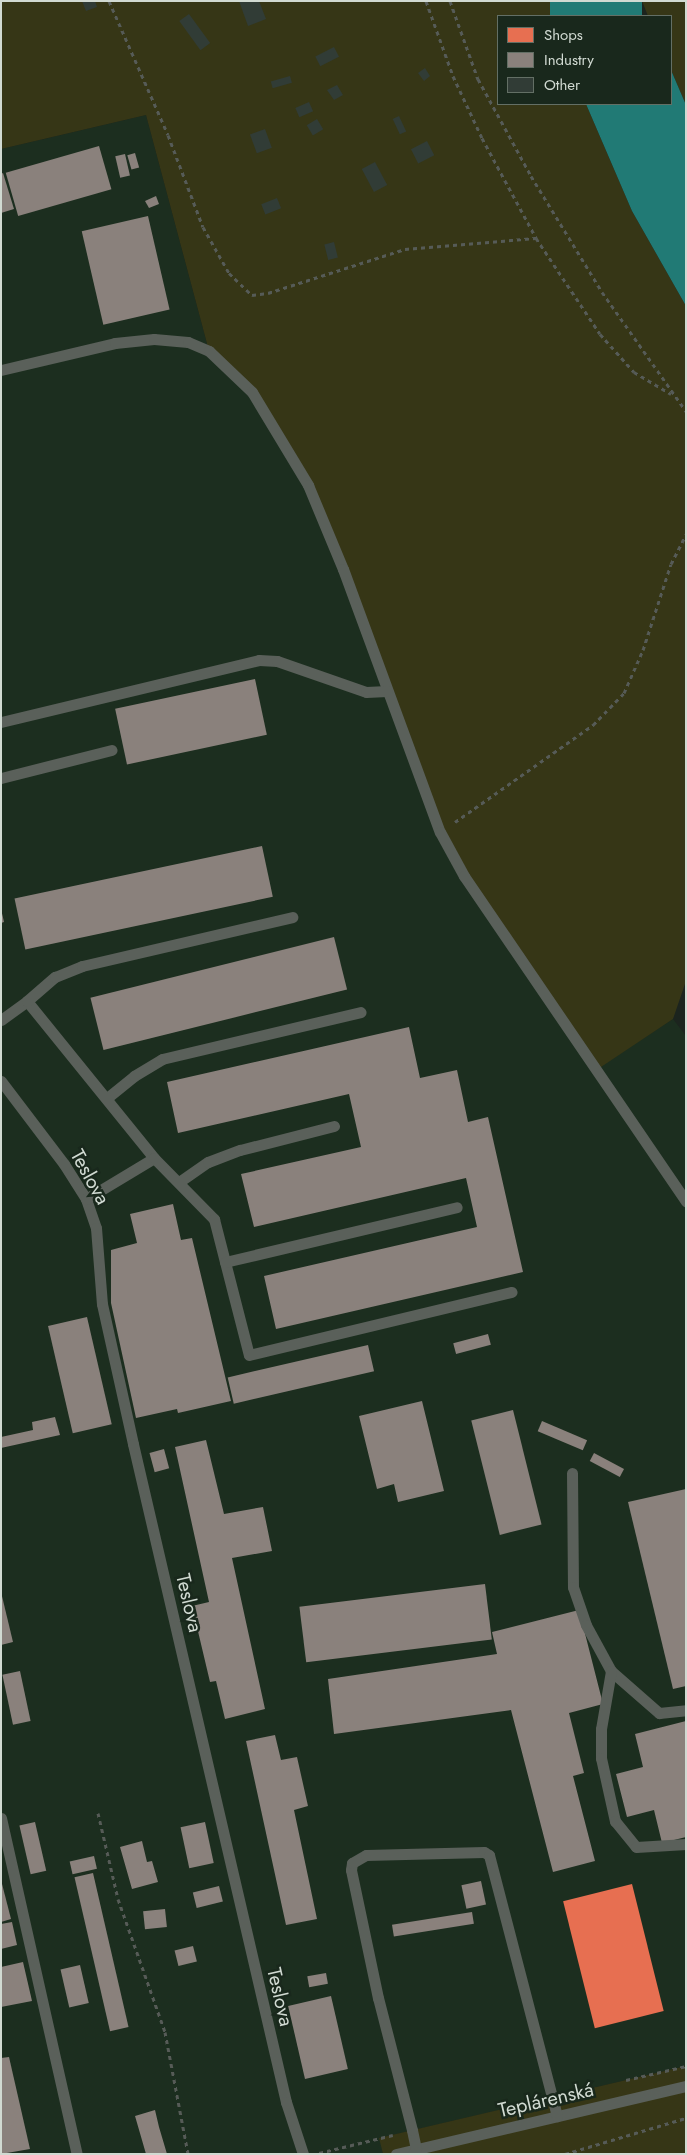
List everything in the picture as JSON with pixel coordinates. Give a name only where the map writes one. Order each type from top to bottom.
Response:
[{"type":"lane","points":[[1,370],[116,343],[154,339],[188,342],[210,351],[228,366],[252,392],[308,485],[343,569],[440,832],[464,876],[686,1201]]},
{"type":"lane","points":[[1,722],[259,660],[277,661],[366,692],[387,691]]},
{"type":"lane","points":[[1,778],[112,750]]},
{"type":"lane","points":[[1,1020],[55,977],[82,966],[292,917]]},
{"type":"lane","points":[[27,1001],[154,1158],[214,1219],[249,1355],[512,1292]]},
{"type":"lane","points":[[107,1098],[134,1076],[162,1059],[361,1012]]},
{"type":"lane","name":"Teslova","points":[[1,1081],[64,1164],[86,1200],[96,1228],[102,1304],[133,1444],[277,2064],[303,2154]]},
{"type":"lane","points":[[179,1182],[208,1162],[240,1150],[334,1126]]},
{"type":"lane","points":[[86,1200],[154,1158]]},
{"type":"lane","points":[[225,1262],[456,1207]]},
{"type":"lane","points":[[572,1474],[573,1588],[586,1625],[611,1671],[659,1713],[686,1710]]},
{"type":"lane","points":[[611,1671],[601,1730],[601,1758],[615,1820],[636,1847],[686,1844]]},
{"type":"lane","points":[[1,1818],[3,1835],[77,2154]]},
{"type":"lane","points":[[414,2152],[351,1870],[352,1863],[366,1855],[484,1852],[490,1855],[557,2116]]},
{"type":"lane","name":"Teplárenská","points":[[396,2154],[414,2152],[686,2086]]},
{"type":"path","points":[[109,1],[168,135],[203,227],[228,273],[252,295],[268,293],[405,249],[471,241],[536,238]]},
{"type":"path","points":[[426,1],[469,112],[536,238],[600,334],[634,372],[674,395]]},
{"type":"path","points":[[450,1],[478,79],[531,176],[602,292],[686,411]]},
{"type":"path","points":[[440,832],[593,725],[624,693],[643,650],[671,564],[686,534]]},
{"type":"path","points":[[98,1813],[118,1899],[165,2032],[188,2154]]},
{"type":"path","points":[[566,2154],[686,2118]]},
{"type":"shaded area","points":[[1,1],[550,1],[555,15],[497,15],[497,105],[586,105],[632,211],[686,306],[686,981],[673,1019],[595,1071],[440,832],[308,485],[252,392],[209,351],[146,115],[1,149]]},
{"type":"shaded area","points":[[642,1],[686,1],[686,105],[672,72],[672,15],[648,15]]},
{"type":"shaded area","points":[[146,115],[209,351],[252,392],[285,443],[595,1070],[673,1019],[686,1036],[686,2066],[380,2138],[383,2154],[1,2154],[1,149]]},
{"type":"shaded area","points":[[686,2066],[686,2154],[383,2154],[379,2138]]},
{"type":"water","points":[[550,1],[642,1],[642,15],[550,15]]},
{"type":"water","points":[[672,72],[686,105],[686,306],[632,211],[586,105],[672,105]]},
{"type":"building: Shops","points":[[632,1884],[664,2011],[595,2028],[563,1901]]},
{"type":"building: Industry","points":[[99,146],[111,189],[18,216],[6,173]]},
{"type":"building: Industry","points":[[135,153],[139,167],[131,170],[127,155]]},
{"type":"building: Industry","points":[[125,154],[130,175],[120,178],[115,156]]},
{"type":"building: Industry","points":[[3,173],[14,209],[1,213],[1,174]]},
{"type":"building: Industry","points":[[156,196],[159,204],[149,208],[145,201]]},
{"type":"building: Industry","points":[[148,216],[170,310],[103,325],[82,231]]},
{"type":"building: Industry","points":[[255,679],[267,735],[127,764],[115,709]]},
{"type":"building: Industry","points":[[262,846],[273,897],[25,949],[15,899]]},
{"type":"building: Industry","points":[[1,909],[4,922],[1,923]]},
{"type":"building: Industry","points":[[334,937],[347,989],[104,1050],[90,998]]},
{"type":"building: Industry","points":[[409,1027],[420,1078],[457,1070],[468,1122],[488,1117],[523,1272],[276,1329],[264,1276],[477,1227],[466,1178],[254,1227],[241,1174],[361,1147],[349,1094],[178,1133],[167,1082]]},
{"type":"building: Industry","points":[[173,1204],[181,1240],[192,1238],[231,1401],[178,1413],[177,1409],[136,1418],[111,1303],[111,1250],[137,1243],[130,1214]]},
{"type":"building: Industry","points":[[87,1317],[112,1424],[73,1433],[48,1326]]},
{"type":"building: Industry","points":[[488,1334],[491,1345],[456,1354],[453,1343]]},
{"type":"building: Industry","points":[[368,1345],[374,1371],[234,1404],[228,1377]]},
{"type":"building: Industry","points":[[422,1401],[444,1491],[398,1502],[394,1484],[377,1489],[359,1416]]},
{"type":"building: Industry","points":[[513,1410],[542,1524],[500,1535],[471,1420]]},
{"type":"building: Industry","points":[[55,1417],[60,1435],[1,1448],[1,1437],[33,1430],[32,1422]]},
{"type":"building: Industry","points":[[542,1421],[587,1440],[583,1450],[538,1431]]},
{"type":"building: Industry","points":[[206,1440],[224,1514],[263,1507],[272,1551],[232,1558],[265,1709],[225,1719],[216,1681],[210,1682],[192,1606],[209,1602],[175,1447]]},
{"type":"building: Industry","points":[[164,1449],[169,1468],[155,1472],[150,1453]]},
{"type":"building: Industry","points":[[594,1453],[624,1469],[620,1477],[590,1461]]},
{"type":"building: Industry","points":[[686,1489],[686,1686],[673,1689],[628,1502]]},
{"type":"building: Industry","points":[[485,1584],[492,1640],[306,1662],[299,1607]]},
{"type":"building: Industry","points":[[1,1592],[13,1642],[1,1645]]},
{"type":"building: Industry","points":[[579,1610],[603,1704],[569,1713],[584,1773],[573,1776],[595,1861],[553,1872],[511,1710],[334,1734],[328,1679],[497,1654],[492,1632]]},
{"type":"building: Industry","points":[[20,1671],[31,1721],[13,1725],[2,1675]]},
{"type":"building: Industry","points":[[686,1721],[686,1837],[662,1843],[654,1810],[627,1817],[616,1774],[643,1767],[635,1734]]},
{"type":"building: Industry","points":[[275,1735],[281,1760],[297,1757],[308,1806],[294,1810],[317,1919],[286,1925],[246,1741]]},
{"type":"building: Industry","points":[[35,1822],[46,1871],[31,1874],[19,1826]]},
{"type":"building: Industry","points":[[205,1822],[214,1863],[189,1868],[181,1827]]},
{"type":"building: Industry","points":[[142,1841],[147,1862],[152,1861],[158,1882],[132,1889],[120,1847]]},
{"type":"building: Industry","points":[[94,1856],[97,1869],[73,1874],[70,1862]]},
{"type":"building: Industry","points":[[93,1873],[129,2027],[110,2031],[74,1877]]},
{"type":"building: Industry","points":[[1,1880],[11,1919],[1,1922]]},
{"type":"building: Industry","points":[[481,1881],[486,1904],[466,1909],[461,1885]]},
{"type":"building: Industry","points":[[219,1886],[223,1902],[197,1908],[193,1893]]},
{"type":"building: Industry","points":[[165,1909],[167,1927],[145,1929],[143,1911]]},
{"type":"building: Industry","points":[[472,1912],[474,1924],[394,1937],[392,1925]]},
{"type":"building: Industry","points":[[12,1922],[17,1945],[1,1949],[1,1924]]},
{"type":"building: Industry","points":[[193,1946],[197,1962],[178,1966],[175,1951]]},
{"type":"building: Industry","points":[[23,1962],[32,2001],[1,2007],[1,1967]]},
{"type":"building: Industry","points":[[80,1965],[89,2003],[69,2007],[61,1969]]},
{"type":"building: Industry","points":[[326,1973],[328,1984],[309,1987],[307,1976]]},
{"type":"building: Industry","points":[[331,1996],[348,2069],[305,2079],[288,2006]]},
{"type":"building: Industry","points":[[9,2057],[30,2149],[1,2154],[1,2058]]},
{"type":"building: Industry","points":[[155,2110],[167,2154],[146,2154],[135,2116]]},
{"type":"building: Other","points":[[82,1],[95,1],[97,7],[86,11]]},
{"type":"building: Other","points":[[239,1],[259,1],[266,19],[248,26]]},
{"type":"building: Other","points":[[189,14],[210,43],[200,50],[179,21]]},
{"type":"building: Other","points":[[334,47],[339,57],[320,66],[315,57]]},
{"type":"building: Other","points":[[425,68],[430,76],[424,81],[418,73]]},
{"type":"building: Other","points":[[290,76],[292,83],[273,88],[271,82]]},
{"type":"building: Other","points":[[337,85],[343,95],[334,100],[327,90]]},
{"type":"building: Other","points":[[309,102],[313,111],[299,117],[295,108]]},
{"type":"building: Other","points":[[399,116],[406,131],[400,134],[393,119]]},
{"type":"building: Other","points":[[317,119],[323,129],[313,135],[307,125]]},
{"type":"building: Other","points":[[265,129],[272,148],[257,153],[250,134]]},
{"type":"building: Other","points":[[427,141],[434,155],[418,163],[411,149]]},
{"type":"building: Other","points":[[375,162],[387,185],[374,192],[362,169]]},
{"type":"building: Other","points":[[277,198],[281,208],[265,215],[261,204]]},
{"type":"building: Other","points":[[334,242],[338,258],[328,260],[324,244]]}]
